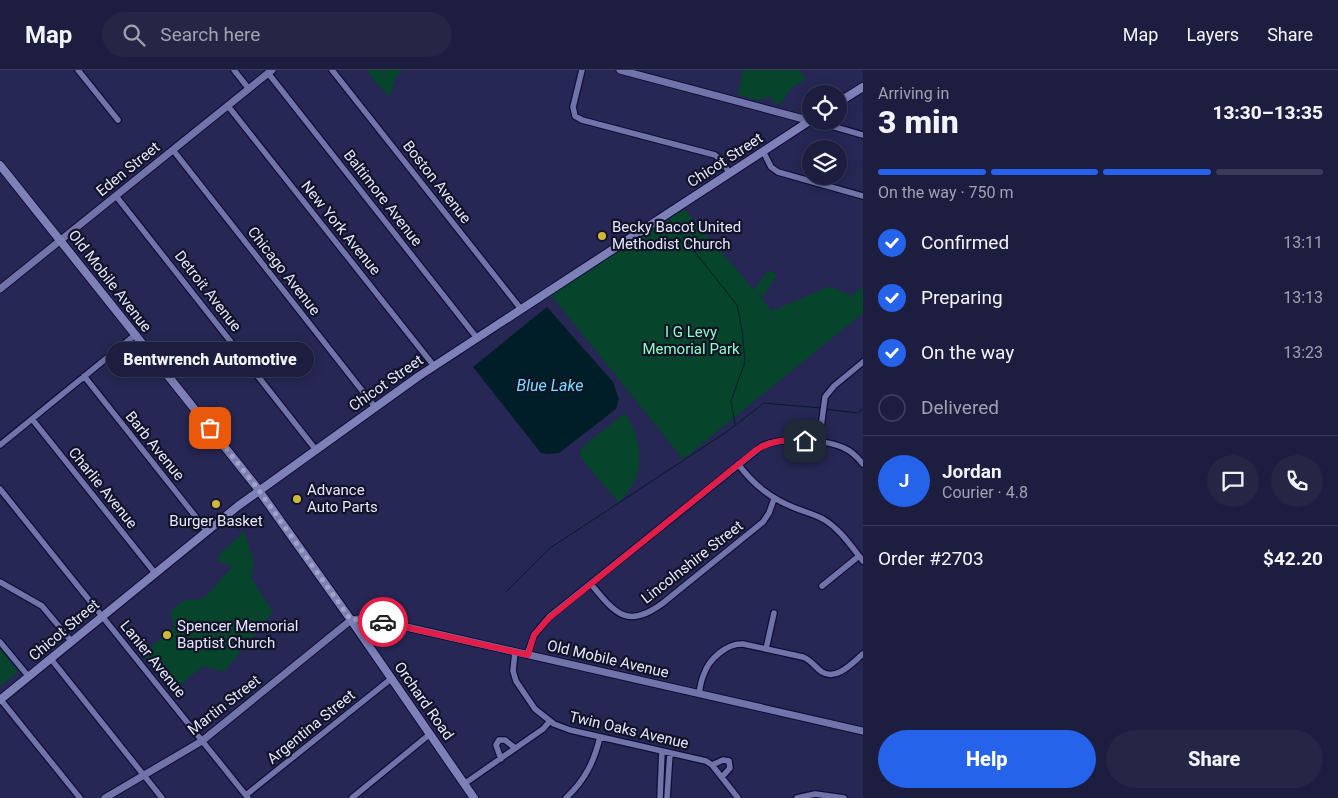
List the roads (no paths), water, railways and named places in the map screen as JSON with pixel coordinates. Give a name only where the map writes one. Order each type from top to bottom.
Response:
[{"type":"main road","points":[[847,97],[863,87]]},
{"type":"main road","name":"Chicot Street","points":[[0,700],[207,531],[375,407],[434,366],[802,127]]},
{"type":"main road","name":"Old Mobile Avenue","points":[[0,165],[259,491],[351,620]]},
{"type":"main road","name":"Orchard Road","points":[[351,620],[474,798]]},
{"type":"street","points":[[78,70],[118,120]]},
{"type":"street","points":[[234,70],[248,89]]},
{"type":"street","name":"Boston Avenue","points":[[332,70],[521,309]]},
{"type":"street","points":[[582,70],[574,100],[573,114],[582,120],[715,156],[723,162],[729,173]]},
{"type":"street","points":[[620,70],[802,118]]},
{"type":"street","name":"Eden Street","points":[[0,288],[270,72]]},
{"type":"street","name":"Baltimore Avenue","points":[[270,72],[477,338]]},
{"type":"street","name":"New York Avenue","points":[[228,106],[434,366]]},
{"type":"street","points":[[847,130],[863,134]]},
{"type":"street","name":"Chicago Avenue","points":[[173,150],[375,407]]},
{"type":"street","points":[[763,151],[771,167],[778,172],[863,196]]},
{"type":"street","name":"Detroit Avenue","points":[[116,196],[316,450]]},
{"type":"street","points":[[0,445],[135,335]]},
{"type":"street","points":[[819,443],[825,397],[834,386],[863,362]]},
{"type":"street","name":"Barb Avenue","points":[[84,376],[207,531]]},
{"type":"street","name":"Charlie Avenue","points":[[32,419],[155,573]]},
{"type":"street","points":[[528,655],[534,635],[543,622],[762,446],[775,441],[791,440],[834,444],[845,448],[863,464]]},
{"type":"street","points":[[738,464],[753,482],[774,498],[823,519],[837,530],[861,558],[822,586]]},
{"type":"street","name":"Lanier Avenue","points":[[0,489],[247,797]]},
{"type":"street","name":"Lincolnshire Street","points":[[590,584],[609,606],[619,614],[637,616],[648,613],[763,522],[769,513],[774,498]]},
{"type":"street","points":[[0,582],[42,606],[72,642]]},
{"type":"street","points":[[766,649],[774,613]]},
{"type":"street","name":"Old Mobile Avenue","points":[[351,620],[367,618],[863,731]]},
{"type":"street","name":"Martin Street","points":[[105,798],[202,741],[351,620]]},
{"type":"street","points":[[0,642],[29,677]]},
{"type":"street","points":[[699,694],[706,668],[730,646],[743,644],[803,657],[824,672],[833,674],[841,672],[863,654]]},
{"type":"street","name":"Twin Oaks Avenue","points":[[515,652],[513,665],[516,681],[535,709],[550,721],[570,730],[700,759],[712,765],[738,798]]},
{"type":"street","points":[[51,659],[162,798]]},
{"type":"street","name":"Argentina Street","points":[[247,797],[392,678]]},
{"type":"street","points":[[0,700],[80,798]]},
{"type":"street","points":[[464,784],[543,729],[550,721]]},
{"type":"street","points":[[352,798],[430,734]]},
{"type":"street","points":[[566,798],[587,774],[596,753],[600,737]]},
{"type":"street","points":[[501,759],[496,745],[499,740],[504,740],[515,748]]},
{"type":"street","points":[[660,798],[662,751]]},
{"type":"street","points":[[667,798],[670,752]]},
{"type":"street","points":[[712,765],[724,760],[729,761],[730,768],[722,777]]},
{"type":"street","points":[[797,798],[815,794],[844,798]]},
{"type":"water","name":"Blue Lake","points":[[547,307],[613,382],[619,399],[616,409],[559,453],[547,454],[541,453],[473,367]]},
{"type":"waterway","points":[[669,219],[737,305],[745,362],[731,401],[735,424]]},
{"type":"waterway","points":[[506,592],[550,548],[725,433],[764,403],[821,408]]},
{"type":"waterway","points":[[825,409],[857,413],[863,409]]},
{"type":"place","name":"Becky Bacot United Methodist Church","points":[[602,236]]},
{"type":"place","name":"Bentwrench Automotive","points":[[210,428]]},
{"type":"place","name":"Advance Auto Parts","points":[[297,499]]},
{"type":"place","name":"Burger Basket","points":[[216,504]]},
{"type":"place","name":"Spencer Memorial Baptist Church","points":[[167,635]]},
{"type":"park label","name":"I G Levy Memorial Park","points":[[691,340]]}]
